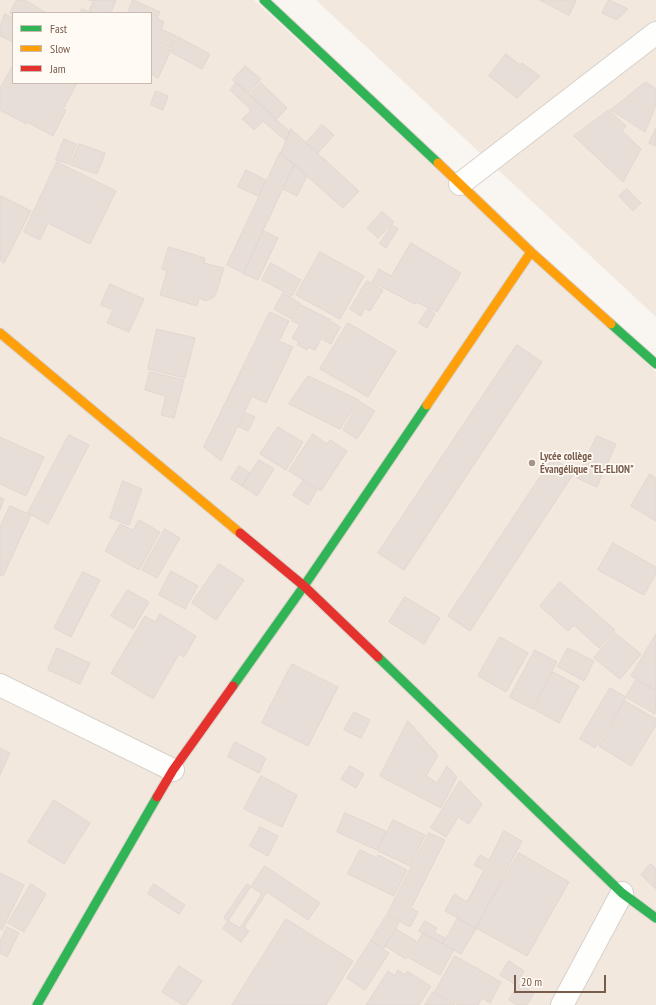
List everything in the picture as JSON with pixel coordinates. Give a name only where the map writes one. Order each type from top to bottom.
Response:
[{"type":"street","points":[[264,0],[531,252],[656,364]]},
{"type":"street","points":[[460,184],[656,34]]},
{"type":"street","points":[[37,1005],[173,770],[304,586],[531,252]]},
{"type":"street","points":[[0,333],[304,586],[622,893],[656,918]]},
{"type":"street","points":[[0,685],[173,770]]},
{"type":"street","points":[[562,1005],[622,893]]},
{"type":"shaded area","points":[[0,0],[254,0],[656,372],[656,1005],[0,1005]]},
{"type":"shaded area","points":[[316,0],[656,0],[656,317]]},
{"type":"building","points":[[17,0],[25,0],[45,12],[12,12],[12,14],[10,13]]},
{"type":"building","points":[[89,0],[116,0],[111,12],[89,11],[93,1]]},
{"type":"building","points":[[133,0],[160,12],[157,18],[164,22],[161,29],[176,36],[171,48],[152,39],[152,12],[128,12]]},
{"type":"building","points":[[540,0],[574,0],[576,1],[569,15]]},
{"type":"building","points":[[609,0],[628,9],[617,20],[602,13]]},
{"type":"building","points":[[82,9],[90,12],[80,12]]},
{"type":"building","points":[[5,14],[12,18],[12,42],[0,36],[0,27]]},
{"type":"building","points":[[178,37],[210,54],[202,69],[171,52]]},
{"type":"building","points":[[152,41],[171,50],[158,78],[152,75]]},
{"type":"building","points":[[506,54],[520,65],[522,63],[540,76],[517,98],[489,76]]},
{"type":"building","points":[[245,66],[261,79],[249,93],[233,80]]},
{"type":"building","points":[[12,67],[12,84],[76,84],[63,109],[66,110],[53,136],[0,110],[0,89]]},
{"type":"building","points":[[646,82],[656,89],[656,105],[645,132],[611,110]]},
{"type":"building","points":[[236,83],[290,132],[286,141],[263,121],[254,130],[242,119],[251,110],[230,90]]},
{"type":"building","points":[[261,83],[287,108],[277,119],[250,95]]},
{"type":"building","points":[[156,91],[168,96],[163,110],[151,105]]},
{"type":"building","points":[[609,110],[626,126],[622,131],[641,149],[623,182],[574,136]]},
{"type":"building","points":[[322,125],[334,135],[318,153],[306,143]]},
{"type":"building","points":[[656,128],[656,146],[649,143]]},
{"type":"building","points":[[291,129],[359,191],[343,208],[281,153]]},
{"type":"building","points":[[64,139],[76,144],[69,164],[56,160]]},
{"type":"building","points":[[79,144],[105,153],[97,174],[71,165]]},
{"type":"building","points":[[280,153],[294,165],[243,273],[227,265]]},
{"type":"building","points":[[57,162],[116,191],[90,244],[48,223],[40,240],[24,232]]},
{"type":"building","points":[[295,165],[307,176],[297,196],[283,189]]},
{"type":"building","points":[[246,170],[266,180],[258,196],[238,187]]},
{"type":"building","points":[[627,189],[641,203],[633,211],[619,196]]},
{"type":"building","points":[[1,196],[31,211],[4,263],[0,260]]},
{"type":"building","points":[[382,212],[394,222],[378,238],[367,228]]},
{"type":"building","points":[[392,225],[398,229],[386,248],[380,244]]},
{"type":"building","points":[[264,231],[278,238],[258,280],[244,274]]},
{"type":"building","points":[[411,243],[461,273],[437,312],[416,302],[415,304],[372,282],[379,269],[391,276]]},
{"type":"building","points":[[169,247],[205,258],[204,263],[224,268],[214,297],[206,301],[199,298],[197,306],[160,295],[167,271],[162,269]]},
{"type":"building","points":[[320,252],[364,276],[340,319],[296,295]]},
{"type":"building","points":[[271,263],[301,280],[292,296],[262,280]]},
{"type":"building","points":[[367,281],[383,290],[370,311],[365,308],[361,316],[350,309]]},
{"type":"building","points":[[110,284],[144,299],[129,332],[107,323],[113,310],[101,305]]},
{"type":"building","points":[[283,293],[300,303],[291,319],[274,309]]},
{"type":"building","points":[[301,305],[331,320],[315,350],[308,347],[307,350],[297,345],[299,342],[292,338],[300,325],[292,321]]},
{"type":"building","points":[[428,309],[435,314],[427,328],[419,323]]},
{"type":"building","points":[[270,312],[289,321],[279,341],[293,347],[266,403],[252,396],[221,461],[204,447]]},
{"type":"building","points":[[332,322],[340,327],[331,344],[323,340]]},
{"type":"building","points":[[348,323],[396,351],[368,397],[320,369]]},
{"type":"building","points":[[157,329],[195,338],[185,378],[148,369]]},
{"type":"building","points":[[517,345],[542,362],[404,570],[378,553]]},
{"type":"building","points":[[150,372],[184,380],[174,418],[161,415],[166,396],[145,390]]},
{"type":"building","points":[[308,376],[359,400],[340,429],[289,404]]},
{"type":"building","points":[[360,402],[375,411],[357,439],[343,430]]},
{"type":"building","points":[[246,413],[255,417],[248,431],[239,427]]},
{"type":"building","points":[[278,427],[303,442],[286,470],[260,454]]},
{"type":"building","points":[[313,434],[327,444],[330,440],[347,451],[321,491],[289,471]]},
{"type":"building","points":[[69,435],[89,445],[48,524],[28,513]]},
{"type":"building","points":[[597,436],[616,444],[597,487],[577,478]]},
{"type":"building","points":[[0,437],[44,457],[26,496],[0,484]]},
{"type":"building","points":[[553,458],[574,473],[470,631],[448,616]]},
{"type":"building","points":[[259,460],[274,469],[257,496],[242,486]]},
{"type":"building","points":[[239,466],[250,473],[242,486],[231,479]]},
{"type":"building","points":[[650,474],[656,478],[656,521],[631,506]]},
{"type":"building","points":[[123,481],[142,489],[129,525],[110,518]]},
{"type":"building","points":[[303,481],[317,490],[308,505],[293,495]]},
{"type":"building","points":[[0,497],[4,499],[0,510]]},
{"type":"building","points":[[10,506],[31,515],[3,576],[0,575],[0,527]]},
{"type":"building","points":[[139,520],[160,532],[139,570],[105,551],[120,524],[133,530]]},
{"type":"building","points":[[165,529],[180,538],[157,578],[142,570]]},
{"type":"building","points":[[613,543],[656,567],[656,574],[644,595],[598,570]]},
{"type":"building","points":[[219,564],[244,580],[216,620],[192,603]]},
{"type":"building","points":[[171,571],[198,586],[185,609],[159,595]]},
{"type":"building","points":[[83,572],[100,580],[71,637],[54,628]]},
{"type":"building","points":[[560,582],[615,630],[599,648],[574,625],[568,631],[540,606]]},
{"type":"building","points":[[128,590],[149,602],[133,629],[111,616]]},
{"type":"building","points":[[405,597],[440,618],[424,644],[389,622]]},
{"type":"building","points":[[160,614],[196,636],[184,657],[179,654],[153,699],[111,673],[145,616],[155,622]]},
{"type":"building","points":[[615,633],[641,654],[620,679],[594,658]]},
{"type":"building","points":[[656,634],[656,690],[631,676]]},
{"type":"building","points":[[500,637],[528,653],[506,692],[478,676]]},
{"type":"building","points":[[57,648],[90,663],[80,684],[48,670]]},
{"type":"building","points":[[568,648],[594,661],[584,681],[558,667]]},
{"type":"building","points":[[535,650],[557,662],[532,709],[510,697]]},
{"type":"building","points":[[292,664],[338,687],[308,746],[262,723]]},
{"type":"building","points":[[553,672],[579,686],[559,723],[534,709]]},
{"type":"building","points":[[636,680],[656,691],[655,714],[626,697]]},
{"type":"building","points":[[610,688],[626,697],[595,748],[580,739]]},
{"type":"building","points":[[625,701],[656,719],[656,725],[631,766],[599,746]]},
{"type":"building","points":[[354,712],[370,720],[361,738],[344,730]]},
{"type":"building","points":[[408,721],[438,755],[426,776],[437,783],[447,766],[457,777],[441,808],[380,776]]},
{"type":"building","points":[[235,742],[266,758],[259,773],[228,757]]},
{"type":"building","points":[[0,748],[10,753],[0,775]]},
{"type":"building","points":[[350,766],[364,774],[356,788],[341,779]]},
{"type":"building","points":[[261,776],[297,795],[282,827],[244,809]]},
{"type":"building","points":[[460,781],[482,804],[469,824],[458,817],[446,837],[431,828]]},
{"type":"building","points":[[54,800],[90,823],[64,864],[28,842]]},
{"type":"building","points":[[345,813],[386,831],[377,850],[337,832]]},
{"type":"building","points":[[393,820],[425,835],[410,866],[378,851]]},
{"type":"building","points":[[260,827],[278,836],[268,856],[250,846]]},
{"type":"building","points":[[504,831],[522,841],[476,928],[445,911],[454,894],[467,902],[484,870],[474,865],[480,855],[489,860]]},
{"type":"building","points":[[429,833],[445,840],[411,908],[418,912],[410,927],[387,915]]},
{"type":"building","points":[[360,850],[377,858],[378,855],[407,870],[394,896],[348,874]]},
{"type":"building","points":[[519,853],[569,882],[527,956],[476,928]]},
{"type":"building","points":[[651,864],[656,869],[656,889],[641,875]]},
{"type":"building","points":[[265,866],[320,903],[308,920],[267,892],[244,927],[249,931],[241,942],[223,929]]},
{"type":"building","points":[[0,873],[24,885],[2,930],[0,929]]},
{"type":"building","points":[[31,884],[46,894],[24,932],[8,923]]},
{"type":"building","points":[[154,884],[185,905],[179,914],[148,894]]},
{"type":"building","points":[[247,884],[262,894],[240,928],[224,918]]},
{"type":"building","points":[[386,916],[399,923],[384,948],[371,941]]},
{"type":"building","points":[[458,918],[476,929],[461,954],[443,944]]},
{"type":"building","points":[[286,919],[353,961],[326,1005],[232,1005]]},
{"type":"building","points":[[425,921],[437,928],[434,932],[445,938],[442,944],[419,931]]},
{"type":"building","points":[[7,927],[19,933],[7,957],[0,953],[0,942]]},
{"type":"building","points":[[396,929],[416,941],[406,959],[385,946]]},
{"type":"building","points":[[423,933],[454,950],[440,975],[409,958]]},
{"type":"building","points":[[371,941],[389,953],[365,990],[347,978]]},
{"type":"building","points":[[455,956],[501,982],[490,1003],[482,998],[478,1005],[458,1005],[435,992]]},
{"type":"building","points":[[509,961],[524,971],[516,985],[500,975]]},
{"type":"building","points":[[179,966],[202,981],[186,1005],[183,1005],[162,992]]},
{"type":"building","points":[[398,970],[405,975],[407,971],[431,986],[419,1005],[366,1005],[388,971],[395,976]]},
{"type":"building","points":[[519,984],[534,993],[527,1005],[517,1005],[509,1000]]},
{"type":"building","points":[[433,992],[455,1005],[425,1005]]},
{"type":"traffic: fast","points":[[264,0],[438,163]]},
{"type":"traffic: fast","points":[[611,324],[656,364]]},
{"type":"traffic: fast","points":[[233,686],[304,586],[427,405]]},
{"type":"traffic: fast","points":[[378,657],[622,893],[656,918]]},
{"type":"traffic: fast","points":[[37,1005],[157,797]]},
{"type":"traffic: slow","points":[[438,163],[531,252],[611,324]]},
{"type":"traffic: slow","points":[[427,405],[531,252]]},
{"type":"traffic: slow","points":[[0,333],[240,533]]},
{"type":"traffic: jam","points":[[240,533],[304,586],[378,657]]},
{"type":"traffic: jam","points":[[157,797],[173,770],[233,686]]},
{"type":"place","name":"Lycée collège Évangélique \"EL-ELION\"","points":[[532,463]]}]
